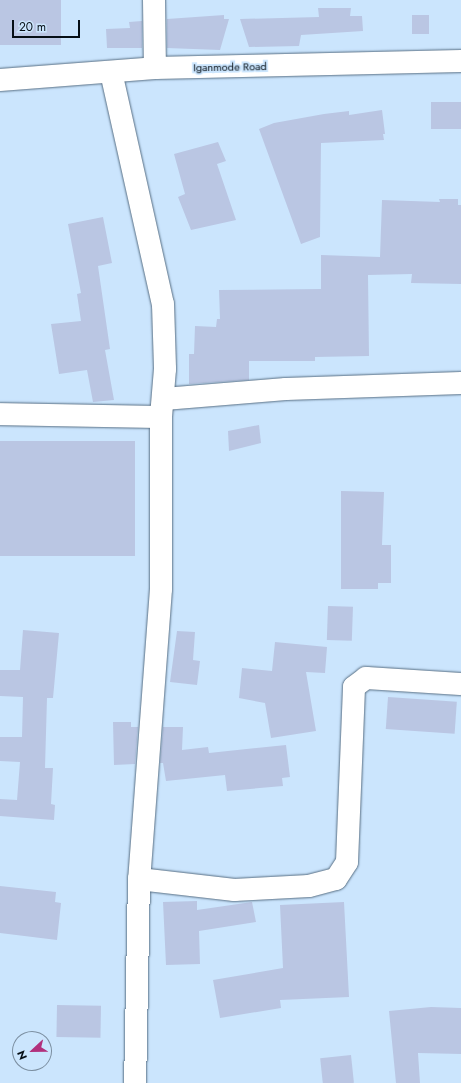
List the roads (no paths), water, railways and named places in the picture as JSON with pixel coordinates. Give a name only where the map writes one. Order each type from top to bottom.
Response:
[{"type":"street","points":[[154,0],[155,68]]},
{"type":"street","name":"Iganmode Road","points":[[0,80],[155,68],[461,61]]},
{"type":"street","points":[[111,72],[163,304],[161,589],[139,880],[134,1083]]},
{"type":"street","points":[[0,414],[162,408],[286,389],[461,383]]},
{"type":"street","points":[[139,880],[234,890],[310,886],[336,879],[347,862],[354,687],[366,678],[461,684]]}]
